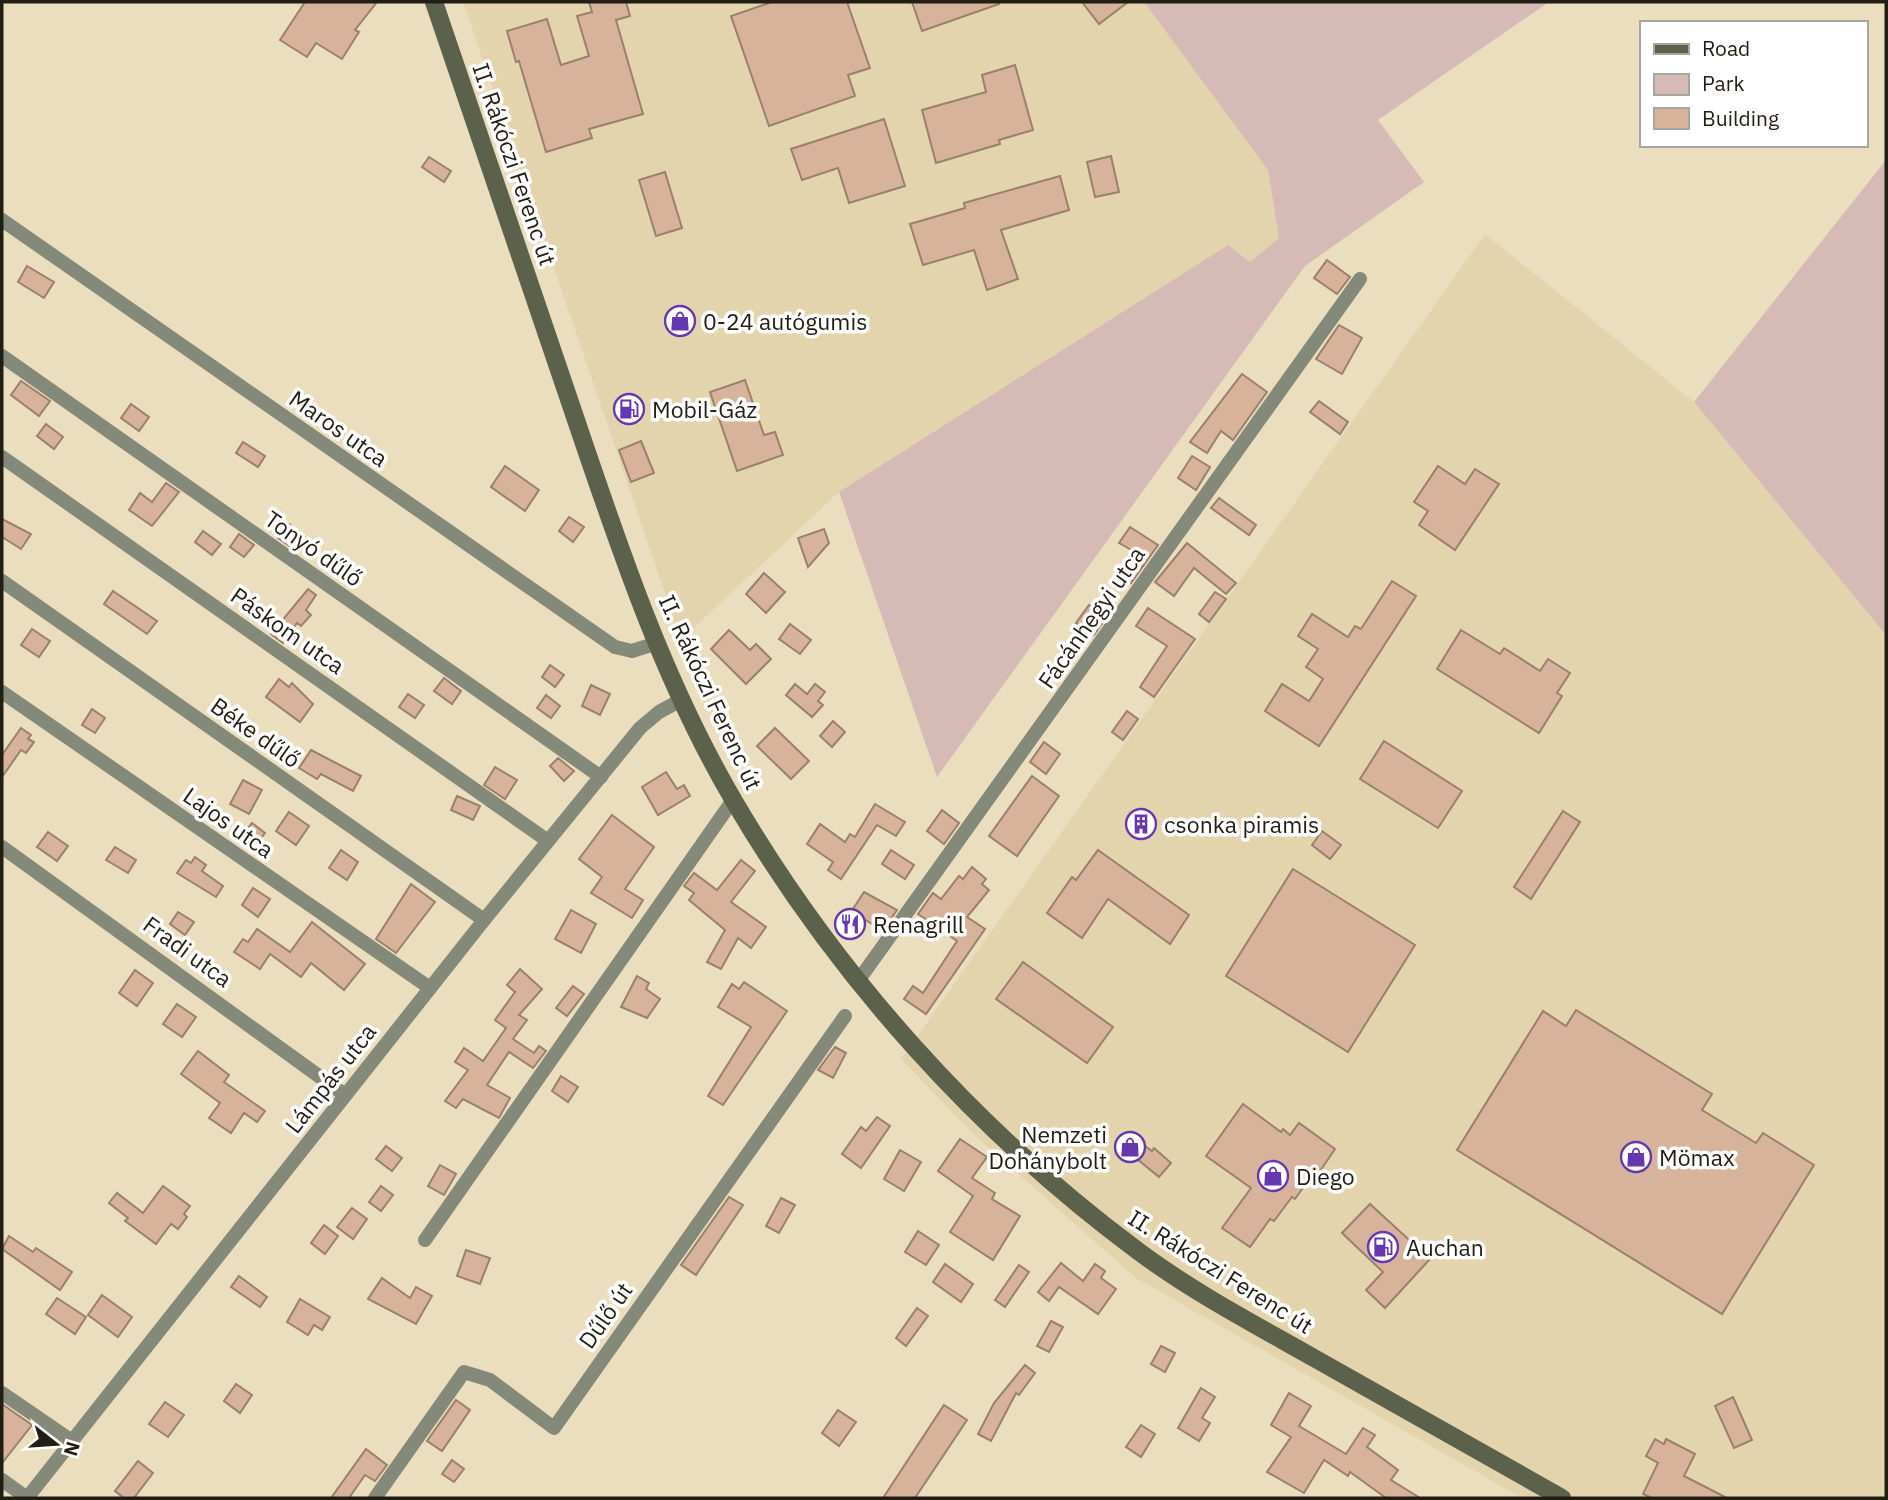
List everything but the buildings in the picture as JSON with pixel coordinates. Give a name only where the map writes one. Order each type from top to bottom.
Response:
[{"type":"main road","name":"II. Rákóczi Ferenc út","points":[[434,2],[615,534],[657,643],[733,800],[792,891],[858,981],[908,1041],[1018,1151],[1142,1254],[1231,1311],[1562,1498]]},
{"type":"street","name":"Maros utca","points":[[2,220],[615,647],[632,651],[657,643]]},
{"type":"street","name":"Fácánhegyi utca","points":[[858,981],[1360,279]]},
{"type":"street","name":"Tonyó dűlő","points":[[2,356],[601,776]]},
{"type":"street","name":"Páskom utca","points":[[2,457],[548,841]]},
{"type":"street","name":"Béke dűlő","points":[[2,581],[484,920]]},
{"type":"street","name":"Lajos utca","points":[[2,692],[430,988]]},
{"type":"street","name":"Lámpás utca","points":[[27,1498],[601,776],[650,719],[683,699]]},
{"type":"street","points":[[425,1240],[733,800]]},
{"type":"street","name":"Fradi utca","points":[[2,847],[170,966],[345,1096]]},
{"type":"street","name":"Dűlő út","points":[[376,1498],[464,1372],[490,1380],[554,1428],[845,1016]]},
{"type":"street","points":[[2,1392],[72,1441]]},
{"type":"street","points":[[2,1480],[27,1498]]},
{"type":"shaded area","points":[[463,2],[1144,2],[1268,170],[1279,238],[1250,262],[1228,245],[839,492],[681,640]]},
{"type":"shaded area","points":[[1485,234],[1694,402],[1886,635],[1886,1498],[1522,1498],[1136,1278],[973,1134],[901,1059]]},
{"type":"green space","points":[[1144,2],[1549,2],[1378,120],[1424,182],[1305,266],[937,777],[839,492],[1228,245],[1250,262],[1279,238],[1268,170]]},
{"type":"green space","points":[[1886,160],[1886,635],[1694,402]]},
{"type":"place","name":"0-24 autógumis","points":[[680,321]]},
{"type":"place","name":"Mobil-Gáz","points":[[629,409]]},
{"type":"place","name":"csonka piramis","points":[[1141,824]]},
{"type":"place","name":"Renagrill","points":[[850,924]]},
{"type":"place","name":"Nemzeti Dohánybolt","points":[[1130,1147]]},
{"type":"place","name":"Mömax","points":[[1636,1157]]},
{"type":"place","name":"Diego","points":[[1273,1176]]},
{"type":"place","name":"Auchan","points":[[1383,1247]]}]
